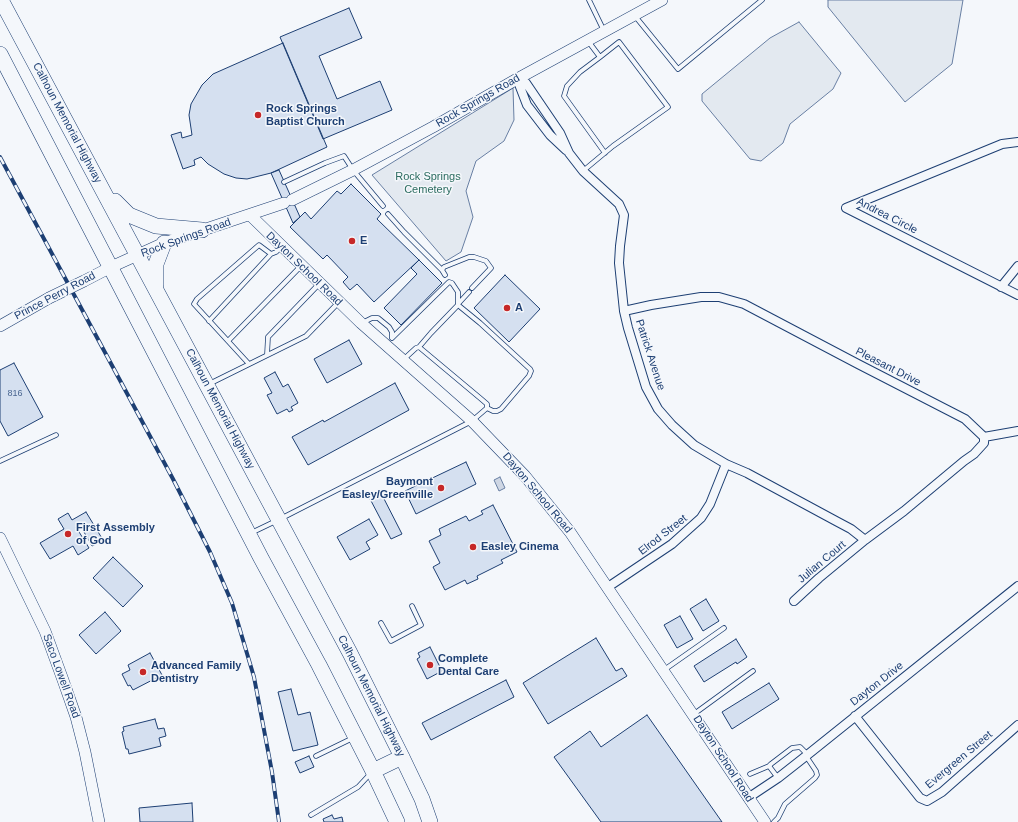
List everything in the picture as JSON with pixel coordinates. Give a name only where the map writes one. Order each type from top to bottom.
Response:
[{"type":"highway","name":"Calhoun Memorial Highway","points":[[1,0],[102,186],[278,520],[347,647],[422,799],[430,822]]},
{"type":"highway","points":[[0,54],[249,534],[356,736],[397,822]]},
{"type":"highway","points":[[102,186],[129,215],[156,226],[202,230]]},
{"type":"highway","points":[[156,288],[156,264],[164,243]]},
{"type":"highway","points":[[373,771],[402,757]]},
{"type":"street","name":"Rock Springs Road","points":[[111,267],[164,243],[288,202],[353,170],[433,127],[516,79],[662,0]]},
{"type":"street","name":"Patrick Avenue","points":[[516,79],[526,83],[560,132],[569,153]]},
{"type":"street","name":"Patrick Avenue","points":[[516,79],[527,105],[550,135],[569,153],[583,171],[619,204],[624,215],[619,263],[624,311],[644,380],[658,409],[672,425],[694,445],[726,464],[753,476],[851,529],[865,540]]},
{"type":"street","name":"Andrea Circle","points":[[1018,142],[1002,144],[846,208],[1018,295]]},
{"type":"street","name":"Dayton School Road","points":[[250,215],[361,323],[389,342],[403,360],[472,421],[525,476],[570,532],[765,822]]},
{"type":"street","points":[[1001,287],[1018,266]]},
{"type":"street","name":"Prince Perry Road","points":[[0,326],[48,298],[111,267]]},
{"type":"street","name":"Pleasant Drive","points":[[624,311],[701,297],[719,297],[744,304],[966,419],[984,437]]},
{"type":"street","points":[[865,540],[904,511],[974,454],[984,443],[984,437],[1018,430]]},
{"type":"street","name":"Elrod Street","points":[[608,587],[672,544],[701,518],[710,504],[726,464]]},
{"type":"street","name":"Saco Lowell Road","points":[[0,538],[45,631],[73,710],[85,752],[99,822]]},
{"type":"street","name":"Julian Court","points":[[794,602],[819,578],[865,540]]},
{"type":"street","name":"Dayton Drive","points":[[748,798],[807,756],[1018,586]]},
{"type":"street","name":"Evergreen Street","points":[[855,716],[920,798],[927,801],[942,792],[1018,725]]},
{"type":"lane","points":[[589,0],[604,32]]},
{"type":"lane","points":[[634,15],[678,69],[762,0]]},
{"type":"lane","points":[[588,41],[600,57]]},
{"type":"lane","points":[[583,171],[668,107],[619,42],[580,72],[567,86],[564,96],[605,153]]},
{"type":"lane","points":[[284,182],[344,156],[353,170],[382,206]]},
{"type":"lane","points":[[388,214],[404,232],[443,268],[447,278],[452,282],[458,292],[458,305]]},
{"type":"lane","points":[[249,364],[194,304],[197,299],[259,245],[271,254]]},
{"type":"lane","points":[[209,321],[271,254],[276,252],[281,246]]},
{"type":"lane","points":[[403,360],[416,348],[419,348],[491,268],[486,261],[469,257],[443,268]]},
{"type":"lane","points":[[228,341],[301,266]]},
{"type":"lane","points":[[389,342],[447,278]]},
{"type":"lane","points":[[267,355],[268,337],[320,283]]},
{"type":"lane","points":[[207,385],[306,336],[339,302]]},
{"type":"lane","points":[[419,348],[487,404],[487,408],[492,411],[501,409],[529,376],[531,371],[480,323],[458,305]]},
{"type":"lane","points":[[361,323],[372,318],[378,318],[389,327],[393,334],[389,342]]},
{"type":"lane","points":[[249,534],[472,421],[487,408]]},
{"type":"lane","points":[[0,461],[56,435]]},
{"type":"lane","points":[[381,623],[391,641],[421,625],[412,606]]},
{"type":"lane","points":[[664,670],[724,628]]},
{"type":"lane","points":[[693,714],[753,671]]},
{"type":"lane","points":[[316,756],[356,736]]},
{"type":"lane","points":[[750,774],[769,766],[792,748],[800,747],[816,771],[817,775],[815,778],[784,804],[778,818],[774,822]]},
{"type":"lane","points":[[769,766],[778,778]]},
{"type":"lane","points":[[311,815],[358,787],[373,771]]},
{"type":"green space","points":[[828,0],[963,0],[952,64],[905,102],[828,7]]},
{"type":"green space","points":[[799,22],[841,73],[833,89],[790,124],[783,143],[761,161],[750,159],[702,101],[702,94],[770,38]]},
{"type":"green space","name":"Rock Springs Cemetery","points":[[513,88],[514,120],[504,141],[476,161],[466,191],[473,217],[461,252],[446,261],[372,175]]},
{"type":"shaded area","points":[[500,477],[505,488],[499,491],[494,480]]},
{"type":"building","points":[[349,8],[362,38],[319,56],[337,99],[380,81],[392,110],[323,139],[280,37]]},
{"type":"building","points":[[283,43],[327,147],[271,173],[247,179],[236,178],[224,174],[208,164],[201,157],[194,160],[195,165],[183,169],[171,135],[181,132],[182,138],[192,135],[189,115],[191,104],[202,85],[213,74]]},
{"type":"building","points":[[279,170],[300,217],[293,223],[271,173]]},
{"type":"building","name":"E","points":[[351,184],[381,214],[377,219],[419,260],[374,302],[357,284],[350,290],[343,282],[348,277],[327,255],[323,259],[290,227],[305,212],[311,219],[337,191],[341,194]]},
{"type":"building","points":[[419,260],[442,283],[401,325],[384,308],[417,274],[411,268]]},
{"type":"building","name":"A","points":[[505,275],[540,309],[509,342],[474,308]]},
{"type":"building","points":[[349,340],[362,364],[327,383],[314,359]]},
{"type":"building","points":[[14,363],[43,417],[8,436],[0,421],[0,370]]},
{"type":"building","points":[[275,372],[283,387],[288,384],[298,403],[291,407],[293,410],[289,412],[287,409],[277,414],[267,395],[272,393],[264,378]]},
{"type":"building","points":[[395,383],[409,410],[308,465],[292,437],[323,420],[324,422]]},
{"type":"building","name":"Baymont Easley/Greenville","points":[[466,462],[476,484],[416,514],[405,491]]},
{"type":"building","points":[[380,491],[402,534],[391,539],[369,497]]},
{"type":"building","name":"Easley Cinema","points":[[493,505],[517,552],[501,560],[503,563],[477,576],[478,579],[467,584],[465,580],[445,590],[433,567],[440,563],[429,541],[441,535],[439,529],[466,516],[469,521],[483,514],[481,511]]},
{"type":"building","name":"First Assembly of God","points":[[86,512],[103,540],[92,546],[80,525],[76,527],[89,548],[78,555],[73,546],[50,559],[40,543],[64,529],[58,519],[68,513],[72,520]]},
{"type":"building","points":[[369,519],[378,535],[366,542],[370,549],[350,560],[337,537]]},
{"type":"building","points":[[113,557],[143,586],[123,607],[93,578]]},
{"type":"building","points":[[706,599],[719,621],[703,631],[690,609]]},
{"type":"building","points":[[105,612],[121,631],[96,654],[79,635]]},
{"type":"building","points":[[680,616],[693,639],[677,648],[664,625]]},
{"type":"building","points":[[596,638],[616,671],[622,668],[627,676],[548,724],[523,683]]},
{"type":"building","points":[[736,639],[747,657],[737,664],[736,662],[704,682],[694,666]]},
{"type":"building","name":"Complete Dental Care","points":[[430,647],[442,671],[427,679],[417,659],[420,657],[418,653]]},
{"type":"building","name":"Advanced Family Dentistry","points":[[150,653],[162,675],[133,690],[130,685],[128,686],[122,674],[130,670],[128,665]]},
{"type":"building","points":[[506,680],[514,697],[431,740],[422,723]]},
{"type":"building","points":[[769,683],[779,699],[732,729],[722,712]]},
{"type":"building","points":[[291,689],[298,715],[310,712],[318,745],[293,751],[278,692]]},
{"type":"building","points":[[647,715],[722,822],[601,822],[554,757],[590,731],[601,747]]},
{"type":"building","points":[[155,719],[158,729],[164,728],[166,736],[159,738],[161,746],[129,754],[128,749],[126,749],[122,732],[124,731],[123,727]]},
{"type":"building","points":[[309,756],[314,767],[300,773],[295,762]]},
{"type":"building","points":[[192,803],[193,822],[140,822],[139,808]]},
{"type":"building","points":[[332,815],[334,819],[342,817],[343,822],[324,822],[323,819]]},
{"type":"railway","points":[[0,157],[173,479],[210,552],[232,603],[254,677],[272,772],[279,822]]},
{"type":"place","name":"Rock Springs Baptist Church","points":[[258,115]]},
{"type":"place","name":"E","points":[[352,241]]},
{"type":"place","name":"A","points":[[507,308]]},
{"type":"place","name":"Baymont Easley/Greenville","points":[[441,488]]},
{"type":"place","name":"First Assembly of God","points":[[68,534]]},
{"type":"place","name":"Easley Cinema","points":[[473,547]]},
{"type":"place","name":"Complete Dental Care","points":[[430,665]]},
{"type":"place","name":"Advanced Family Dentistry","points":[[143,672]]}]
